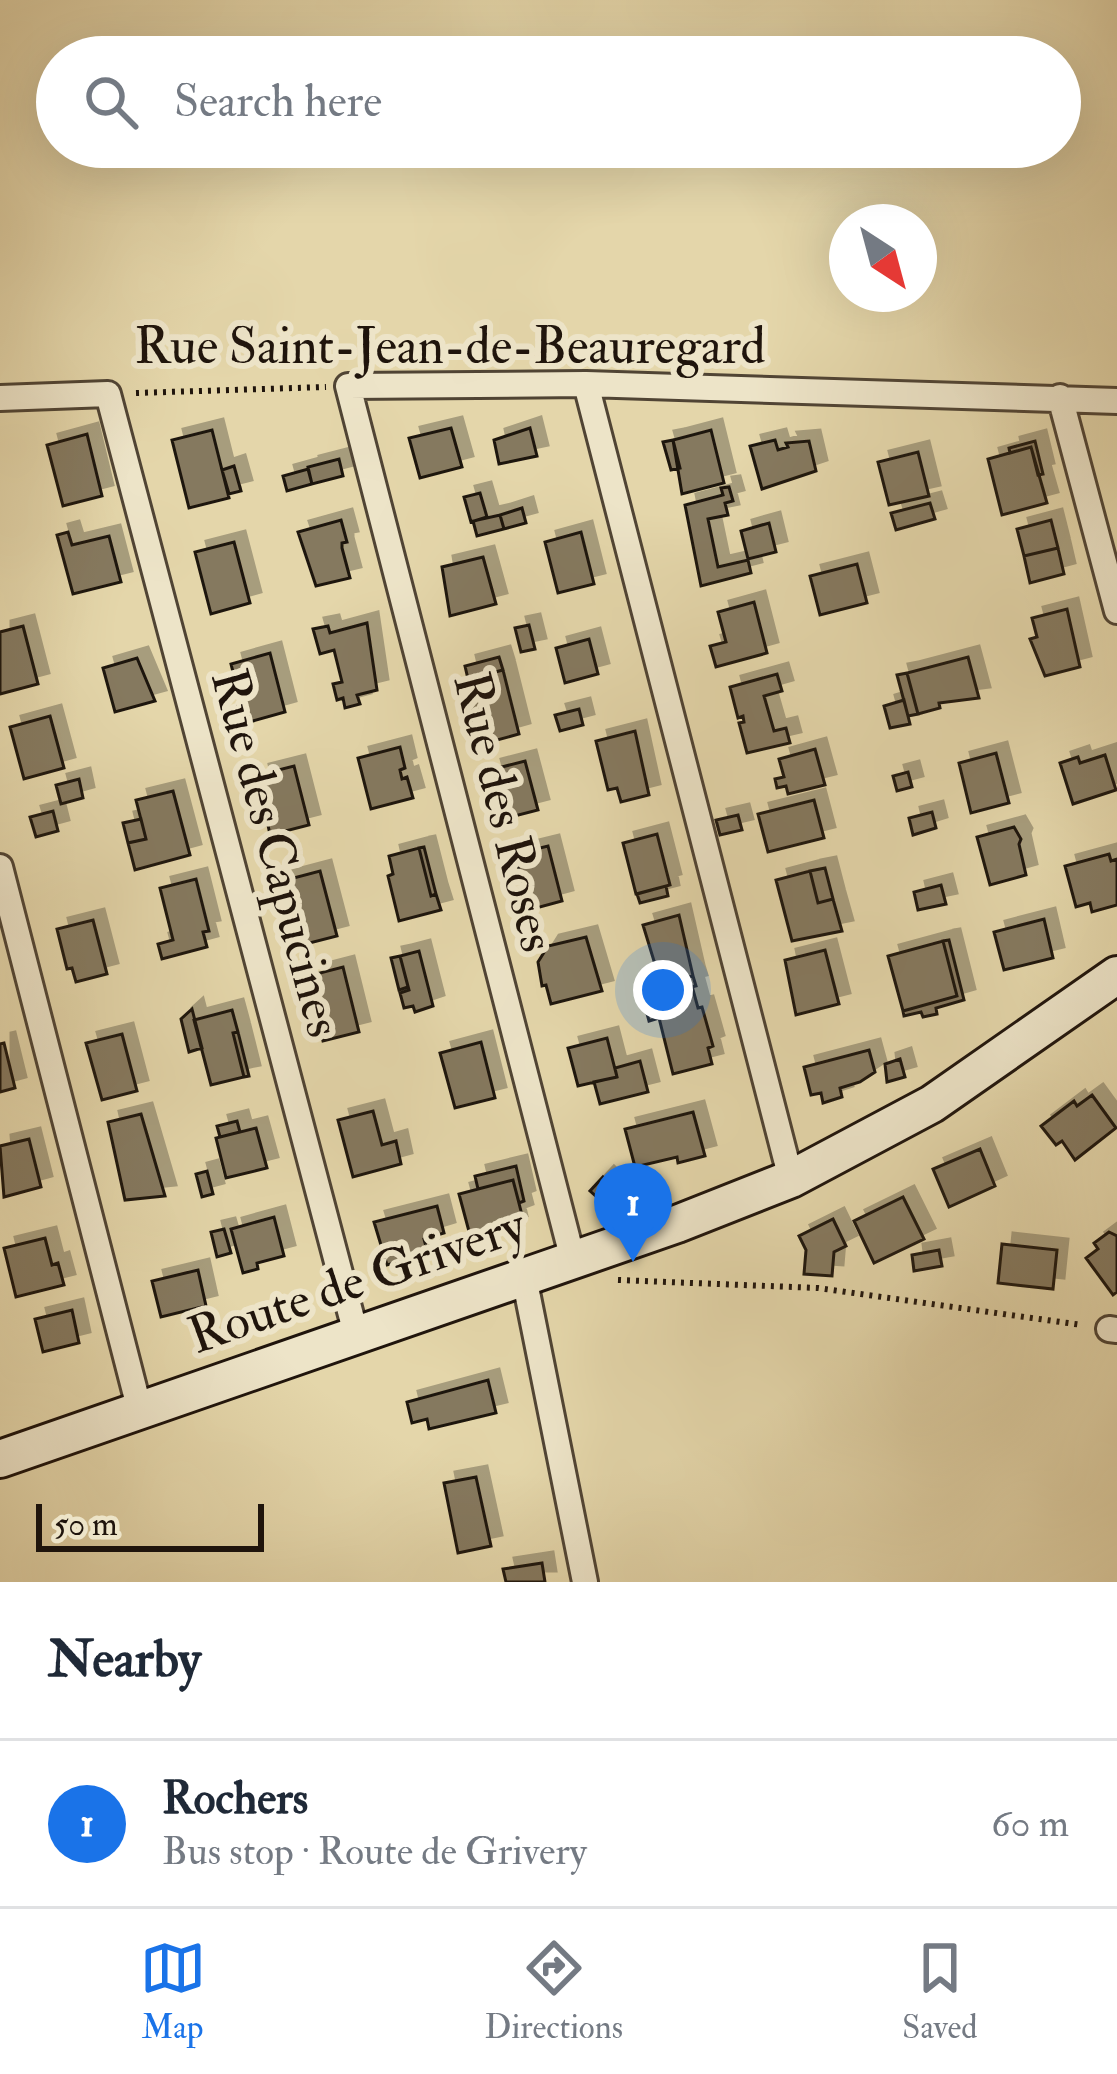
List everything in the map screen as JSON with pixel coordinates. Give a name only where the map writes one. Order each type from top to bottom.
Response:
[{"type":"street","name":"Rue Saint-Jean-de-Beauregard","points":[[348,386],[586,384],[1117,401]]},
{"type":"street","points":[[586,384],[791,1179]]},
{"type":"street","name":"Rue des Roses","points":[[348,386],[585,1269]]},
{"type":"street","name":"Rue Saint-Jean-de-Beauregard","points":[[0,398],[108,394]]},
{"type":"street","name":"Rue des Capucines","points":[[108,394],[356,1334]]},
{"type":"street","points":[[1060,397],[1117,611]]},
{"type":"street","points":[[0,867],[140,1411]]},
{"type":"street","name":"Route de Grivery","points":[[0,1460],[524,1277],[585,1269],[791,1179],[932,1104],[1117,975]]},
{"type":"street","points":[[524,1277],[584,1582]]},
{"type":"path","name":"Rue Saint-Jean-de-Beauregard","points":[[108,394],[348,386]]},
{"type":"path","points":[[585,1269],[818,1288],[1113,1330]]},
{"type":"building","points":[[451,428],[462,467],[420,478],[409,438]]},
{"type":"building","points":[[530,428],[537,456],[499,464],[494,440]]},
{"type":"building","points":[[212,430],[229,498],[189,508],[172,440]]},
{"type":"building","points":[[711,430],[724,483],[682,494],[673,440]]},
{"type":"building","points":[[87,434],[102,496],[63,506],[47,445]]},
{"type":"building","points":[[673,440],[680,468],[671,470],[663,442]]},
{"type":"building","points":[[775,440],[778,450],[788,447],[786,443],[809,441],[816,471],[762,489],[750,446]]},
{"type":"building","points":[[1035,441],[1043,474],[1038,475],[1031,447],[1010,453],[1009,448]]},
{"type":"building","points":[[1031,447],[1047,503],[1002,515],[988,459]]},
{"type":"building","points":[[918,452],[929,496],[889,505],[878,462]]},
{"type":"building","points":[[339,459],[343,476],[312,484],[308,467]]},
{"type":"building","points":[[234,466],[241,491],[229,494],[222,470]]},
{"type":"building","points":[[308,469],[312,484],[287,491],[283,476]]},
{"type":"building","points":[[729,487],[733,501],[725,503],[728,515],[708,519],[718,567],[748,560],[751,573],[701,586],[685,505],[723,495],[721,488]]},
{"type":"building","points":[[480,493],[487,517],[471,522],[464,497]]},
{"type":"building","points":[[930,503],[935,519],[896,530],[891,513]]},
{"type":"building","points":[[522,508],[526,523],[504,529],[500,515]]},
{"type":"building","points":[[500,515],[504,529],[477,536],[473,521]]},
{"type":"building","points":[[341,520],[350,578],[316,586],[298,532]]},
{"type":"building","points":[[1051,520],[1058,548],[1024,556],[1017,529]]},
{"type":"building","points":[[769,523],[776,552],[748,559],[741,531]]},
{"type":"building","points":[[68,532],[72,545],[109,536],[121,582],[73,594],[57,535]]},
{"type":"building","points":[[581,532],[594,584],[558,593],[545,542]]},
{"type":"building","points":[[234,542],[250,603],[211,614],[195,552]]},
{"type":"building","points":[[1058,548],[1064,574],[1030,583],[1024,556]]},
{"type":"building","points":[[483,557],[496,604],[450,616],[442,567]]},
{"type":"building","points":[[857,564],[867,603],[820,615],[810,576]]},
{"type":"building","points":[[754,602],[767,653],[716,667],[710,646],[726,642],[718,612]]},
{"type":"building","points":[[1067,609],[1080,667],[1045,676],[1030,639],[1037,637],[1032,618]]},
{"type":"building","points":[[367,623],[377,690],[357,695],[360,704],[345,708],[333,684],[342,682],[334,650],[320,654],[313,629],[328,626],[330,633]]},
{"type":"building","points":[[529,625],[535,649],[521,652],[515,628]]},
{"type":"building","points":[[23,626],[38,684],[0,694],[0,632]]},
{"type":"building","points":[[589,639],[598,674],[565,683],[556,648]]},
{"type":"building","points":[[270,653],[285,712],[242,724],[231,664]]},
{"type":"building","points":[[499,657],[503,670],[468,679],[465,666]]},
{"type":"building","points":[[968,657],[979,698],[939,703],[940,708],[918,714],[907,673]]},
{"type":"building","points":[[137,658],[155,701],[115,712],[103,668]]},
{"type":"building","points":[[503,670],[519,734],[479,745],[467,699],[473,698],[468,679]]},
{"type":"building","points":[[907,673],[918,714],[908,716],[897,675]]},
{"type":"building","points":[[777,674],[782,691],[764,696],[774,731],[786,728],[790,743],[747,753],[739,723],[744,722],[743,716],[738,718],[730,687]]},
{"type":"building","points":[[904,700],[910,724],[890,728],[884,706]]},
{"type":"building","points":[[579,709],[583,725],[560,731],[555,715]]},
{"type":"building","points":[[50,716],[64,768],[24,779],[10,727]]},
{"type":"building","points":[[635,731],[649,795],[621,802],[617,788],[608,790],[596,741]]},
{"type":"building","points":[[400,747],[405,768],[400,770],[402,779],[407,777],[413,798],[371,809],[358,758]]},
{"type":"building","points":[[815,749],[825,785],[788,794],[786,786],[777,788],[775,779],[784,777],[779,759]]},
{"type":"building","points":[[996,753],[1009,803],[971,813],[959,763]]},
{"type":"building","points":[[1105,755],[1116,790],[1073,804],[1060,763]]},
{"type":"building","points":[[525,761],[538,810],[503,819],[490,770]]},
{"type":"building","points":[[294,766],[309,825],[270,835],[258,775]]},
{"type":"building","points":[[908,772],[912,787],[897,791],[893,776]]},
{"type":"building","points":[[79,779],[83,798],[61,804],[56,785]]},
{"type":"building","points":[[173,791],[190,855],[135,870],[128,843],[146,839],[136,800]]},
{"type":"building","points":[[814,800],[824,838],[768,852],[758,814]]},
{"type":"building","points":[[53,811],[58,831],[36,837],[30,817]]},
{"type":"building","points":[[932,812],[936,828],[913,835],[909,818]]},
{"type":"building","points":[[738,815],[742,830],[720,835],[716,820]]},
{"type":"building","points":[[141,819],[146,839],[128,843],[123,823]]},
{"type":"building","points":[[1014,827],[1021,839],[1026,875],[990,885],[977,837]]},
{"type":"building","points":[[657,834],[670,885],[636,894],[623,843]]},
{"type":"building","points":[[548,846],[562,901],[529,910],[515,854]]},
{"type":"building","points":[[424,847],[436,894],[431,896],[419,848]]},
{"type":"building","points":[[419,848],[431,896],[436,894],[441,910],[399,921],[388,876],[393,874],[389,856]]},
{"type":"building","points":[[1109,854],[1111,861],[1117,859],[1117,905],[1092,912],[1090,903],[1076,907],[1065,866]]},
{"type":"building","points":[[825,868],[833,899],[818,903],[810,871]]},
{"type":"building","points":[[320,871],[337,936],[298,946],[282,881]]},
{"type":"building","points":[[810,871],[818,903],[833,899],[842,931],[792,941],[776,880]]},
{"type":"building","points":[[196,879],[209,931],[203,932],[207,947],[162,959],[158,944],[173,940],[160,888]]},
{"type":"building","points":[[941,885],[946,904],[918,910],[914,892]]},
{"type":"building","points":[[666,886],[668,896],[640,903],[637,894]]},
{"type":"building","points":[[679,915],[693,976],[661,984],[643,925]]},
{"type":"building","points":[[1044,919],[1053,958],[1004,970],[994,932]]},
{"type":"building","points":[[93,920],[107,974],[76,982],[72,968],[67,969],[57,929]]},
{"type":"building","points":[[586,937],[602,991],[551,1004],[538,962],[548,946]]},
{"type":"building","points":[[949,940],[964,1000],[936,1008],[937,1014],[904,1016],[903,1011],[957,996],[943,941]]},
{"type":"building","points":[[943,941],[957,996],[903,1011],[888,956]]},
{"type":"building","points":[[825,950],[839,1004],[796,1015],[785,960]]},
{"type":"building","points":[[419,951],[433,1006],[415,1012],[413,1006],[404,1008],[400,993],[409,990],[400,956]]},
{"type":"building","points":[[400,956],[408,987],[399,990],[391,958]]},
{"type":"building","points":[[343,967],[359,1032],[323,1041],[309,987],[314,985],[312,975]]},
{"type":"building","points":[[693,976],[696,986],[664,994],[661,984]]},
{"type":"building","points":[[692,986],[713,1046],[708,1048],[712,1064],[673,1074],[659,1018],[649,1021],[643,999]]},
{"type":"building","points":[[192,1009],[202,1048],[189,1052],[181,1019]]},
{"type":"building","points":[[232,1010],[244,1077],[211,1085],[194,1020]]},
{"type":"building","points":[[238,1032],[249,1076],[244,1077],[233,1033]]},
{"type":"building","points":[[122,1034],[137,1091],[102,1100],[86,1043]]},
{"type":"building","points":[[607,1038],[617,1077],[578,1086],[568,1048]]},
{"type":"building","points":[[481,1042],[495,1098],[455,1108],[440,1053]]},
{"type":"building","points":[[4,1043],[15,1088],[0,1092],[0,1044]]},
{"type":"building","points":[[869,1050],[875,1072],[840,1088],[842,1097],[823,1103],[821,1093],[811,1095],[804,1067]]},
{"type":"building","points":[[900,1059],[905,1077],[887,1082],[885,1064]]},
{"type":"building","points":[[640,1061],[648,1092],[600,1104],[594,1082],[617,1077],[615,1068]]},
{"type":"building","points":[[1092,1095],[1116,1128],[1075,1160],[1062,1141],[1056,1145],[1041,1126],[1074,1101],[1077,1106]]},
{"type":"building","points":[[373,1111],[382,1145],[396,1141],[401,1164],[353,1177],[338,1120]]},
{"type":"building","points":[[693,1112],[705,1156],[635,1167],[625,1129]]},
{"type":"building","points":[[141,1114],[165,1196],[125,1200],[108,1122]]},
{"type":"building","points":[[237,1121],[240,1132],[220,1137],[217,1126]]},
{"type":"building","points":[[256,1128],[267,1168],[226,1178],[216,1138]]},
{"type":"building","points":[[29,1139],[41,1187],[4,1197],[0,1146]]},
{"type":"building","points":[[980,1149],[995,1186],[949,1207],[933,1169]]},
{"type":"building","points":[[516,1166],[524,1201],[519,1203],[513,1180],[478,1189],[475,1176]]},
{"type":"building","points":[[207,1171],[213,1194],[202,1197],[196,1174]]},
{"type":"building","points":[[603,1177],[620,1193],[607,1206],[590,1191]]},
{"type":"building","points":[[513,1180],[522,1215],[514,1218],[516,1227],[471,1239],[459,1194]]},
{"type":"building","points":[[903,1197],[924,1239],[874,1263],[854,1221]]},
{"type":"building","points":[[437,1206],[444,1233],[424,1239],[428,1254],[387,1265],[374,1222]]},
{"type":"building","points":[[274,1217],[284,1256],[257,1263],[258,1269],[243,1273],[231,1229]]},
{"type":"building","points":[[833,1219],[846,1246],[834,1252],[832,1276],[804,1274],[806,1250],[799,1236]]},
{"type":"building","points":[[224,1229],[231,1253],[217,1257],[211,1232]]},
{"type":"building","points":[[1109,1232],[1117,1236],[1117,1292],[1113,1295],[1086,1258],[1098,1249],[1094,1243]]},
{"type":"building","points":[[45,1238],[52,1265],[58,1263],[64,1285],[16,1297],[4,1248]]},
{"type":"building","points":[[1002,1244],[1057,1250],[1053,1289],[998,1283]]},
{"type":"building","points":[[939,1250],[942,1266],[914,1271],[912,1255]]},
{"type":"building","points":[[198,1270],[206,1306],[161,1317],[152,1281]]},
{"type":"building","points":[[72,1310],[79,1343],[43,1352],[35,1319]]},
{"type":"building","points":[[488,1380],[496,1413],[429,1429],[427,1419],[412,1423],[407,1402]]},
{"type":"building","points":[[476,1477],[491,1546],[458,1553],[444,1483]]},
{"type":"building","points":[[542,1563],[545,1582],[506,1582],[503,1569]]},
{"type":"place","name":"Rochers","points":[[633,1262]]}]
